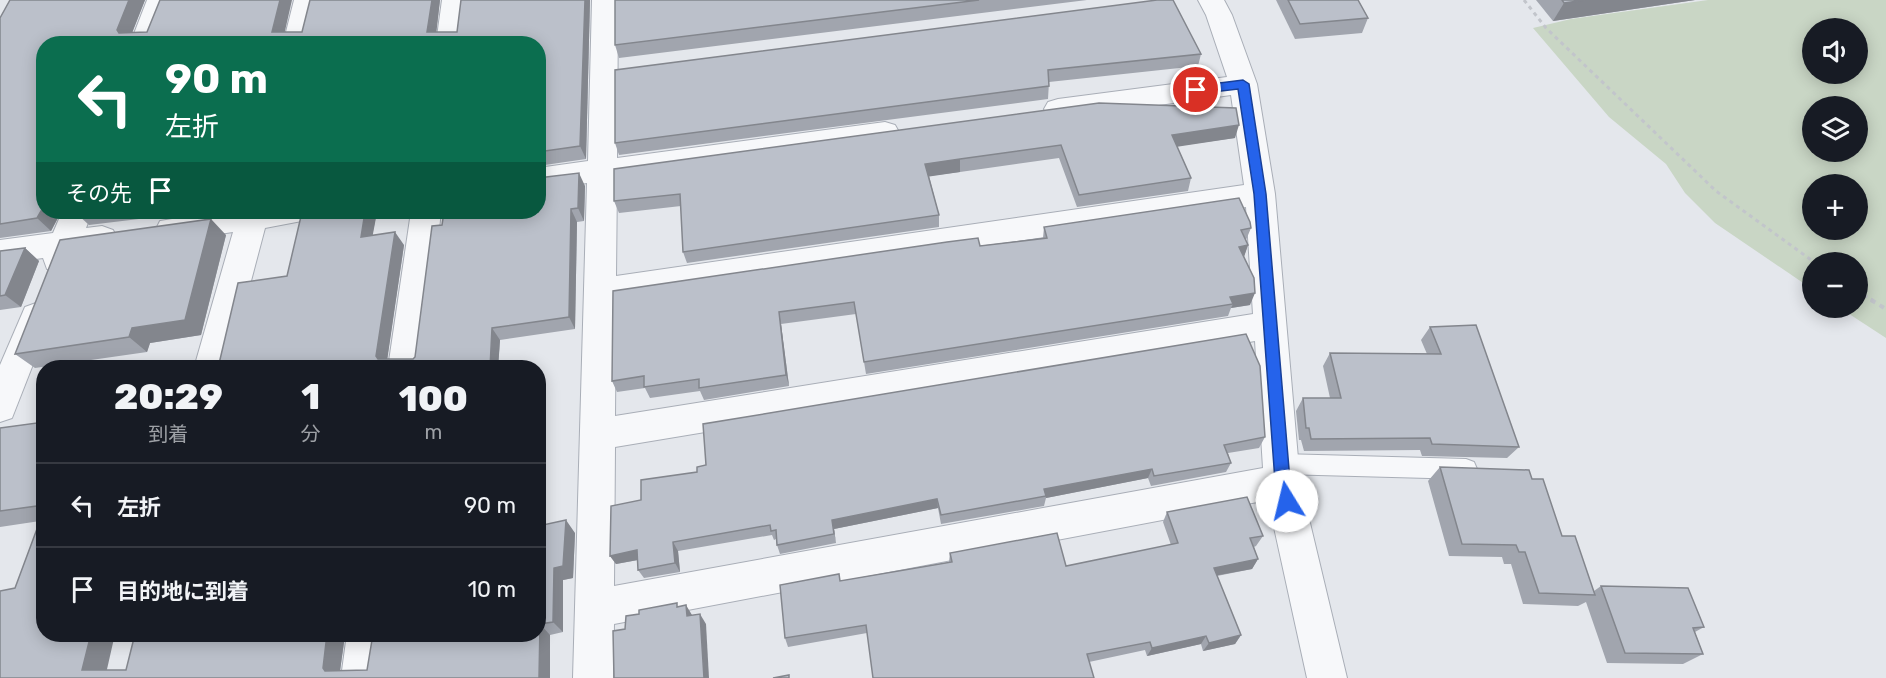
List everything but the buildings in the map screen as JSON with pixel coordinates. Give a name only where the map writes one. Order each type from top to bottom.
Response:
[{"type":"street","points":[[146,36],[159,0]]},
{"type":"street","points":[[298,36],[307,0]]},
{"type":"street","points":[[450,36],[455,0]]},
{"type":"street","points":[[593,678],[603,170],[616,70],[605,0]]},
{"type":"street","points":[[1211,0],[1220,15],[1243,84],[1260,194],[1282,473],[1303,580],[1327,678]]},
{"type":"street","points":[[1030,113],[1243,84]]},
{"type":"street","points":[[546,177],[911,129]]},
{"type":"street","points":[[600,291],[1260,194]]},
{"type":"street","points":[[0,407],[74,219]]},
{"type":"street","points":[[0,252],[224,219]]},
{"type":"street","points":[[213,360],[252,219]]},
{"type":"street","points":[[406,360],[425,219]]},
{"type":"street","points":[[598,434],[1271,326]]},
{"type":"street","points":[[593,609],[1282,473]]},
{"type":"street","points":[[361,678],[366,642]]},
{"type":"lane","points":[[1282,473],[1488,470]]},
{"type":"path","points":[[1524,0],[1546,28],[1716,191],[1802,253]]},
{"type":"path","points":[[1868,298],[1886,309]]},
{"type":"green space","points":[[1708,0],[1886,0],[1886,338],[1855,318],[1868,318],[1868,252],[1802,252],[1802,282],[1715,223],[1685,193],[1666,164],[1609,117],[1533,28],[1571,19]]},
{"type":"route","points":[[1196,90],[1243,84],[1260,194],[1282,481],[1287,501]]}]
